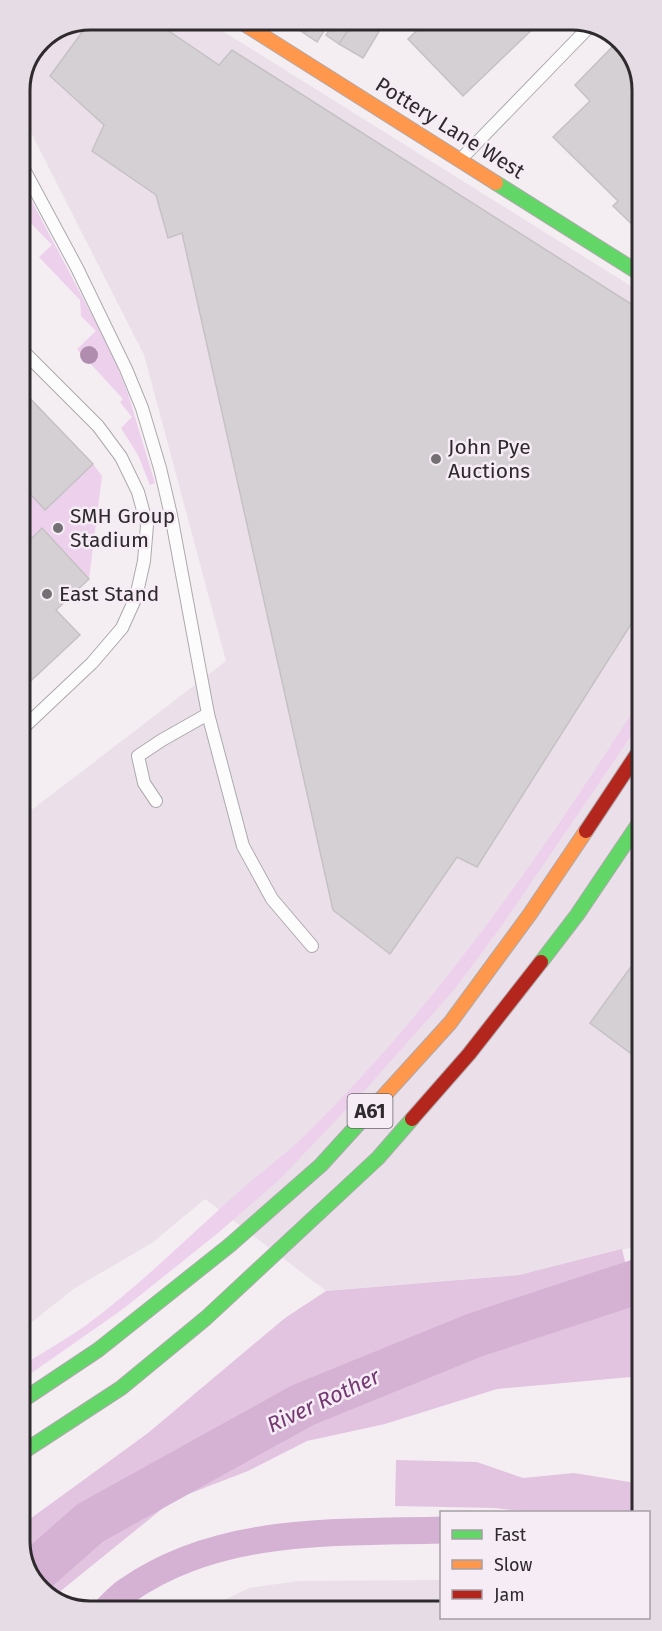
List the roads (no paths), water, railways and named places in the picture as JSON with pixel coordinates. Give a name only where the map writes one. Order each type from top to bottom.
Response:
[{"type":"main road","name":"Pottery Lane West","points":[[254,30],[632,269]]},
{"type":"main road","name":"A61","points":[[30,1395],[98,1350],[230,1245],[321,1165],[450,1023],[530,914],[632,760]]},
{"type":"main road","name":"A61","points":[[30,1447],[121,1388],[206,1318],[378,1158],[469,1054],[570,925],[632,833]]},
{"type":"lane","points":[[460,159],[585,31]]},
{"type":"lane","points":[[30,180],[78,268],[142,408],[171,515],[208,714],[243,846],[272,899],[312,946]]},
{"type":"lane","points":[[30,358],[98,426],[121,457],[138,492],[147,525],[144,561],[136,597],[122,628],[92,663],[30,722]]},
{"type":"lane","points":[[156,801],[144,783],[138,756],[208,714]]},
{"type":"waterway","name":"River Rother","points":[[37,1569],[90,1523],[303,1405],[475,1335],[632,1283]]},
{"type":"waterway","points":[[115,1601],[125,1592],[164,1569],[201,1554],[240,1544],[320,1533],[440,1530]]},
{"type":"place","name":"John Pye Auctions","points":[[436,459]]},
{"type":"place","name":"SMH Group Stadium","points":[[58,528]]},
{"type":"place","name":"East Stand","points":[[47,594]]}]
